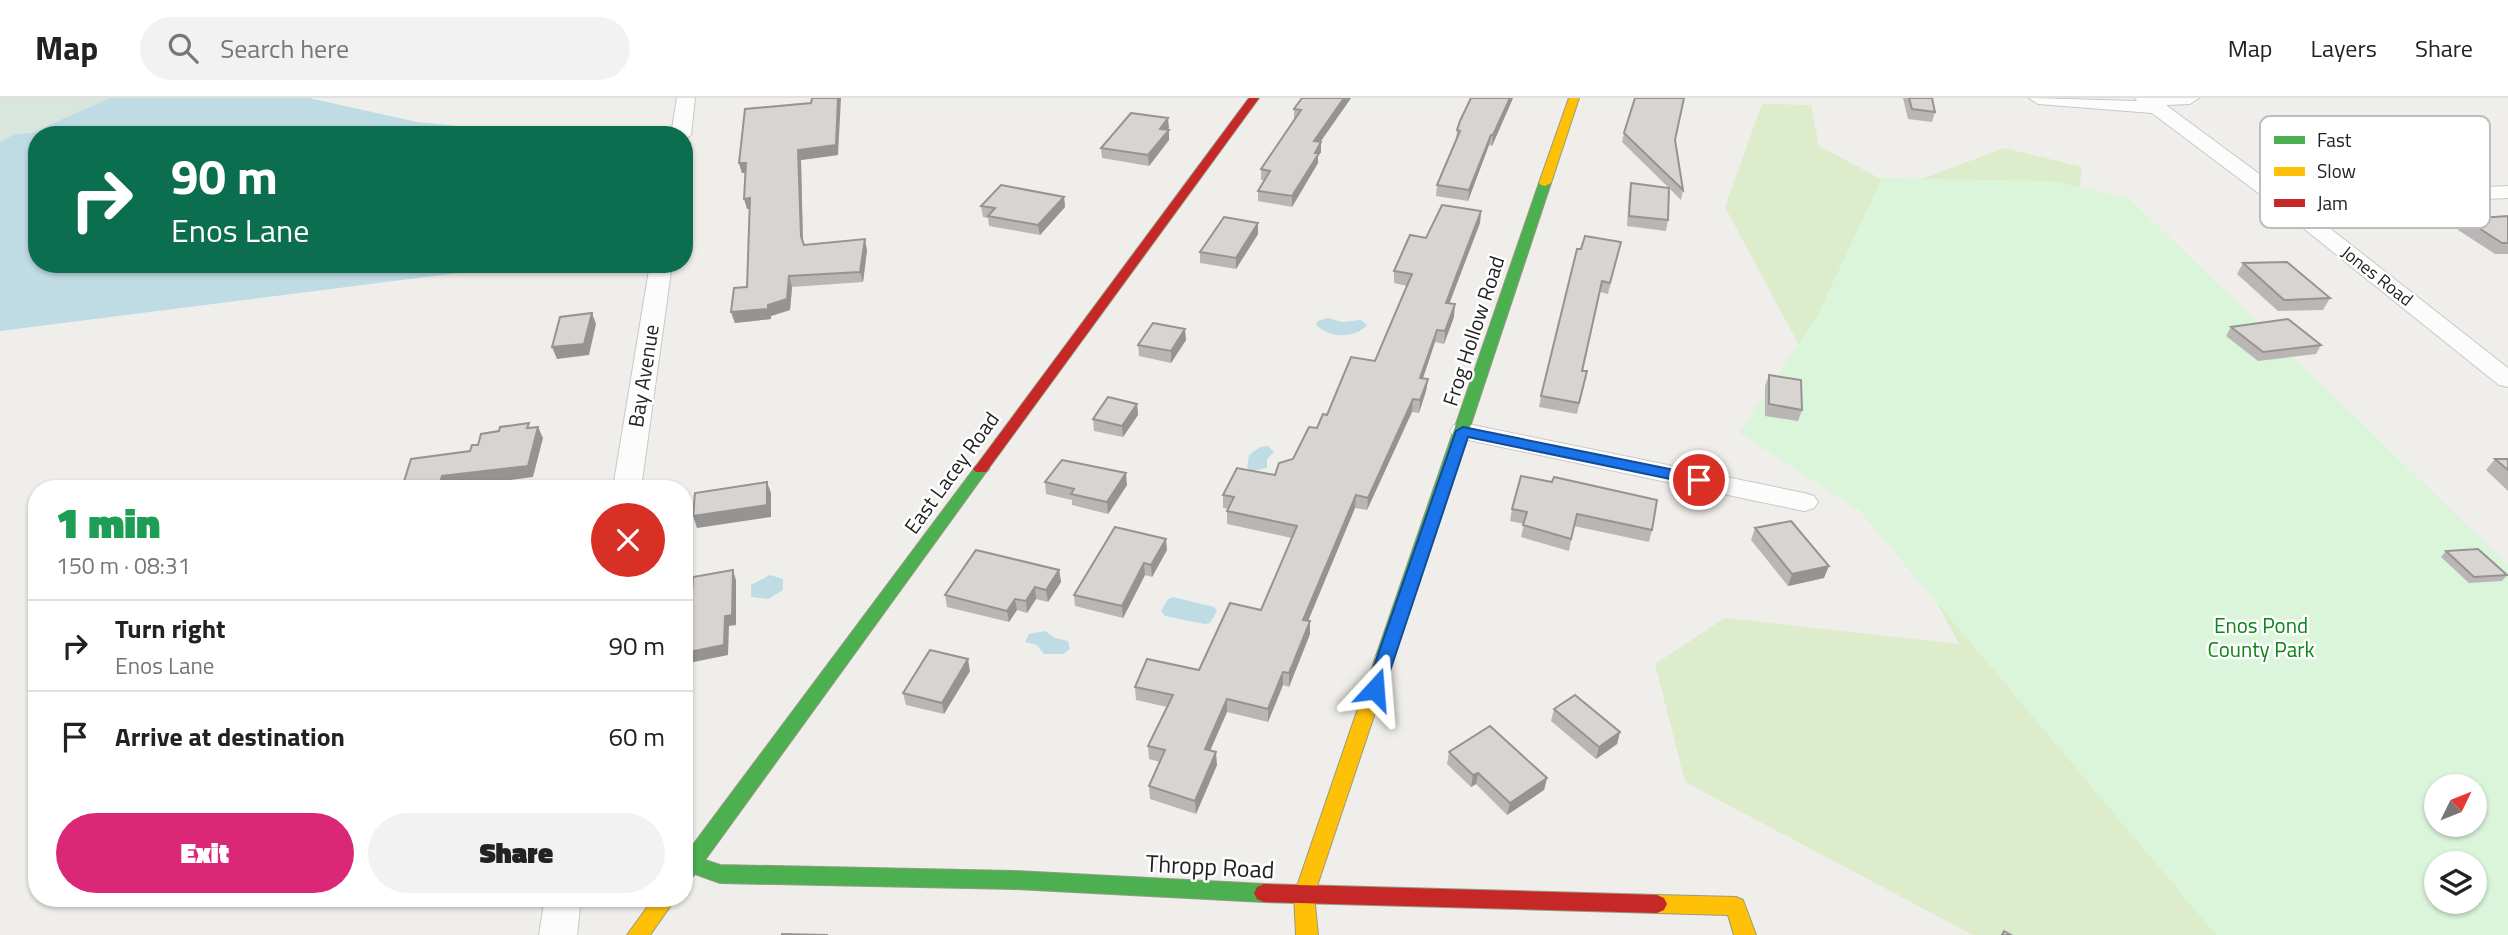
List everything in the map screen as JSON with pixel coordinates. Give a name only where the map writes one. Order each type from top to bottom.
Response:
[{"type":"street","points":[[682,126],[686,98]]},
{"type":"street","name":"East Lacey Road","points":[[693,857],[1254,98]]},
{"type":"street","name":"Frog Hollow Road","points":[[1304,895],[1574,98]]},
{"type":"street","points":[[2038,98],[2149,102],[2190,98]]},
{"type":"street","name":"Jones Road","points":[[2149,102],[2260,185]]},
{"type":"street","points":[[2490,192],[2508,191]]},
{"type":"street","name":"Jones Road","points":[[2316,228],[2508,380]]},
{"type":"street","name":"Bay Avenue","points":[[627,480],[660,273]]},
{"type":"street","points":[[1463,431],[1804,502]]},
{"type":"street","name":"Thropp Road","points":[[693,868],[720,874],[1014,880],[1304,895],[1736,906],[1745,935]]},
{"type":"street","points":[[1304,895],[1307,935]]},
{"type":"street","points":[[558,935],[562,907]]},
{"type":"street","points":[[638,935],[659,907]]},
{"type":"green space","name":"Enos Pond County Park","points":[[1762,104],[1811,105],[1819,146],[1898,188],[2004,148],[2082,167],[2077,209],[2473,646],[2508,935],[1973,935],[1685,782],[1655,664],[1725,618],[1959,644],[1725,207]]},
{"type":"green space","name":"Enos Pond County Park","points":[[1882,178],[2053,181],[2130,199],[2508,565],[2508,935],[2216,935],[1859,510],[1739,433],[1818,314]]},
{"type":"shaded area","points":[[0,98],[112,98],[47,126],[28,126],[28,133],[15,134],[0,142]]},
{"type":"water","points":[[110,98],[309,98],[417,122],[459,126],[47,126]]},
{"type":"water","points":[[28,133],[28,273],[457,273],[0,331],[0,142],[15,134]]},
{"type":"water","points":[[1328,318],[1342,322],[1361,320],[1367,325],[1349,335],[1335,334],[1316,325],[1318,321]]},
{"type":"water","points":[[1268,446],[1274,452],[1267,459],[1267,468],[1251,471],[1247,467],[1249,455],[1260,447]]},
{"type":"water","points":[[770,575],[783,579],[783,590],[768,599],[751,597],[751,585]]},
{"type":"water","points":[[1173,597],[1214,607],[1217,611],[1210,623],[1205,624],[1165,616],[1161,611],[1168,599]]},
{"type":"water","points":[[1045,631],[1055,638],[1068,641],[1070,649],[1063,654],[1044,654],[1037,645],[1025,642],[1029,634]]},
{"type":"building","points":[[812,98],[838,98],[836,145],[798,150],[801,236],[804,245],[865,239],[860,272],[789,276],[787,299],[768,305],[768,309],[731,312],[734,288],[747,287],[750,198],[744,199],[746,163],[739,163],[745,109],[811,103]]},
{"type":"building","points":[[1302,98],[1344,98],[1314,141],[1321,142],[1315,153],[1319,153],[1292,196],[1258,191],[1270,171],[1261,169],[1301,110],[1294,109]]},
{"type":"building","points":[[1471,98],[1510,98],[1491,135],[1469,190],[1437,185],[1460,131],[1457,130],[1460,121]]},
{"type":"building","points":[[1635,98],[1684,98],[1675,140],[1683,190],[1624,133]]},
{"type":"building","points":[[1909,98],[1932,98],[1935,112],[1912,109]]},
{"type":"building","points":[[1131,113],[1168,118],[1160,129],[1169,130],[1148,155],[1101,148]]},
{"type":"building","points":[[1631,183],[1669,188],[1668,220],[1629,216]]},
{"type":"building","points":[[1001,185],[1064,197],[1038,225],[988,216],[995,208],[981,206]]},
{"type":"building","points":[[1442,205],[1481,211],[1446,303],[1455,304],[1445,331],[1437,330],[1420,378],[1428,379],[1420,400],[1413,399],[1368,498],[1356,495],[1303,620],[1310,621],[1289,673],[1283,672],[1268,709],[1227,699],[1205,749],[1216,752],[1195,801],[1149,786],[1165,750],[1148,746],[1173,695],[1135,687],[1147,659],[1199,670],[1230,603],[1261,610],[1297,526],[1227,511],[1234,497],[1223,495],[1237,468],[1275,475],[1279,463],[1293,459],[1309,427],[1317,428],[1323,414],[1327,415],[1351,357],[1375,361],[1412,274],[1394,271],[1410,235],[1426,238]]},
{"type":"building","points":[[2508,216],[2508,243],[2502,243],[2479,228],[2490,228],[2490,217]]},
{"type":"building","points":[[1224,217],[1258,223],[1236,258],[1200,252]]},
{"type":"building","points":[[1585,236],[1621,242],[1610,283],[1602,281],[1582,371],[1587,371],[1579,403],[1541,396],[1577,249],[1581,249]]},
{"type":"building","points":[[2287,262],[2330,298],[2284,300],[2243,263]]},
{"type":"building","points":[[592,313],[584,344],[552,347],[560,317]]},
{"type":"building","points":[[2288,319],[2321,345],[2263,352],[2231,327]]},
{"type":"building","points":[[1153,323],[1185,329],[1171,351],[1138,345]]},
{"type":"building","points":[[1769,375],[1801,380],[1802,410],[1769,404]]},
{"type":"building","points":[[1108,397],[1137,404],[1122,426],[1093,419]]},
{"type":"building","points":[[529,423],[527,428],[538,427],[528,466],[442,476],[441,480],[404,480],[411,459],[470,451],[472,445],[478,445],[481,434],[499,431],[500,427]]},
{"type":"building","points":[[2495,459],[2508,459],[2508,470]]},
{"type":"building","points":[[1062,460],[1126,473],[1107,502],[1071,494],[1074,489],[1045,482]]},
{"type":"building","points":[[1521,476],[1552,482],[1554,477],[1657,500],[1652,530],[1577,514],[1571,539],[1523,525],[1527,512],[1512,509]]},
{"type":"building","points":[[767,482],[767,505],[693,516],[695,493]]},
{"type":"building","points":[[1791,521],[1829,566],[1792,574],[1755,528]]},
{"type":"building","points":[[1115,527],[1166,539],[1151,565],[1144,563],[1122,606],[1074,595]]},
{"type":"building","points":[[2478,549],[2507,575],[2474,577],[2446,551]]},
{"type":"building","points":[[976,550],[1059,570],[1046,590],[1035,587],[1026,601],[1015,599],[1007,611],[945,595]]},
{"type":"building","points":[[733,570],[732,615],[725,616],[724,645],[693,651],[693,577]]},
{"type":"building","points":[[930,650],[968,659],[942,703],[903,693]]},
{"type":"building","points":[[1575,695],[1620,732],[1599,747],[1554,709]]},
{"type":"building","points":[[1490,726],[1547,778],[1510,803],[1478,773],[1473,775],[1449,752]]},
{"type":"traffic: fast","points":[[1385,656],[1545,183]]},
{"type":"traffic: fast","points":[[693,861],[981,469]]},
{"type":"traffic: fast","points":[[693,865],[720,874],[1014,880],[1264,893]]},
{"type":"traffic: slow","points":[[1545,183],[1574,98]]},
{"type":"traffic: slow","points":[[1307,935],[1304,895],[1385,656]]},
{"type":"traffic: slow","points":[[1657,904],[1736,906],[1745,935]]},
{"type":"traffic: slow","points":[[638,935],[659,907]]},
{"type":"traffic: jam","points":[[981,469],[1254,98]]},
{"type":"traffic: jam","points":[[1264,893],[1657,904]]},
{"type":"route","points":[[1375,689],[1463,431],[1699,480]]}]
